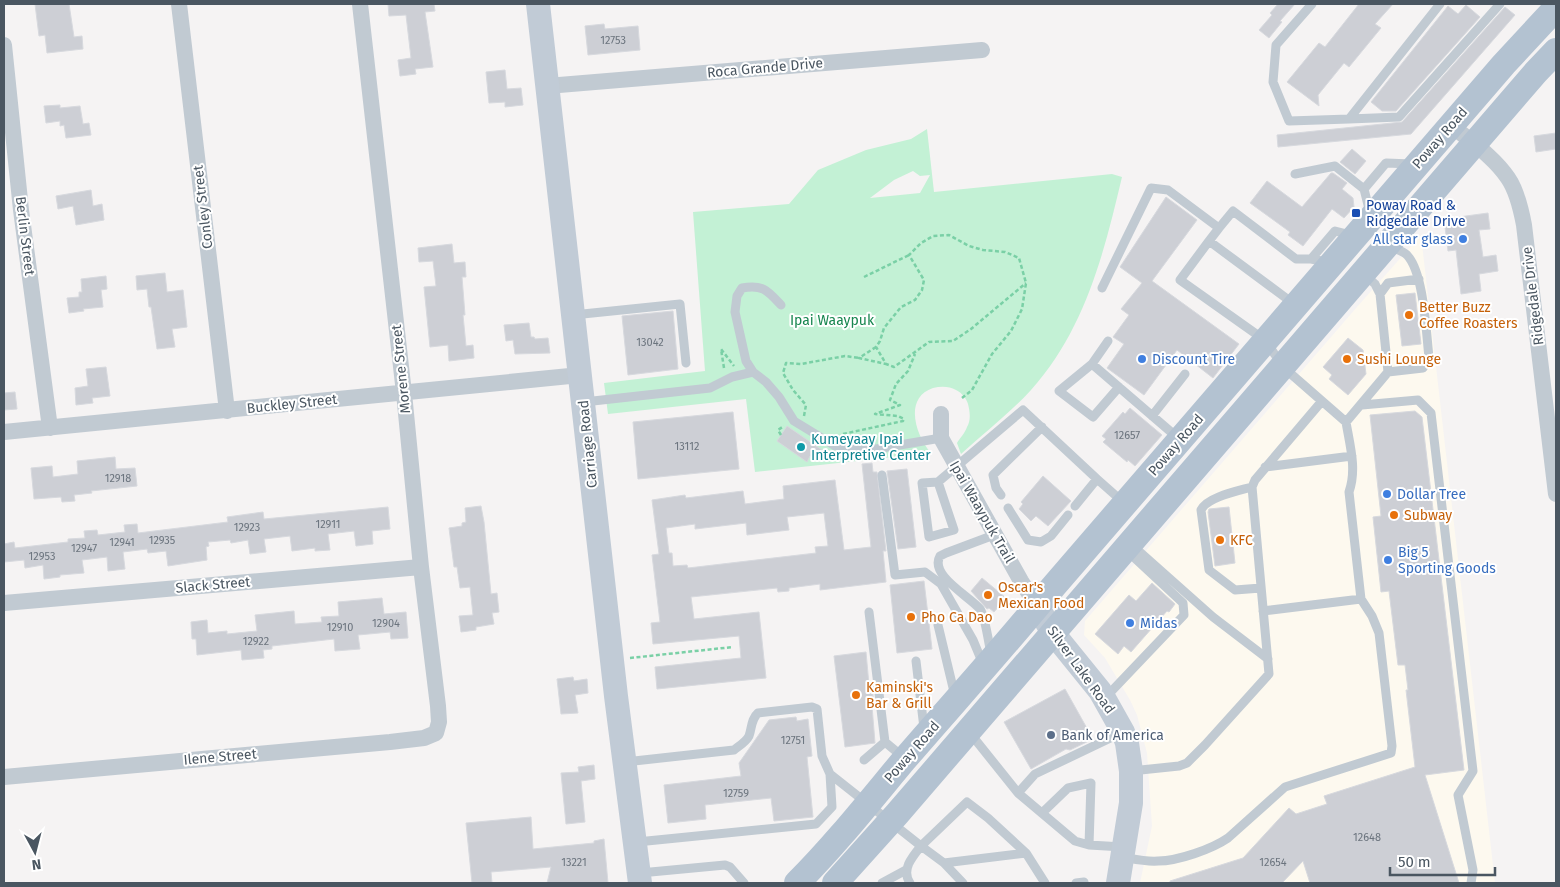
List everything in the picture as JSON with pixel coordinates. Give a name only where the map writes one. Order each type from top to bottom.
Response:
[{"type":"main road","name":"Poway Road","points":[[797,883],[835,823],[867,804],[989,664],[1296,305],[1322,261],[1363,227],[1504,64],[1556,8]]},
{"type":"main road","name":"Poway Road","points":[[835,883],[1054,633],[1556,51]]},
{"type":"street","name":"Conley Street","points":[[179,4],[227,411]]},
{"type":"street","name":"Morene Street","points":[[360,4],[404,393],[421,567],[438,706],[439,722],[436,733]]},
{"type":"street","name":"Carriage Road","points":[[538,4],[612,660],[640,878]]},
{"type":"street","name":"Berlin Street","points":[[4,44],[21,210],[50,428]]},
{"type":"street","name":"Roca Grande Drive","points":[[547,86],[982,50]]},
{"type":"street","name":"Ridgedale Drive","points":[[1451,125],[1492,160],[1508,178],[1518,200],[1524,225],[1556,494]]},
{"type":"street","name":"Buckley Street","points":[[4,432],[580,375]]},
{"type":"street","name":"Ipai Waaypuk Trail","points":[[940,414],[940,438],[994,535],[1037,606]]},
{"type":"street","name":"Slack Street","points":[[4,603],[421,567]]},
{"type":"street","name":"Silver Lake Road","points":[[1037,606],[1054,633],[1087,673],[1123,732],[1131,771],[1131,803],[1118,883]]},
{"type":"street","name":"Ilene Street","points":[[4,777],[399,741],[424,738],[436,733]]},
{"type":"lane","points":[[1312,4],[1276,44],[1273,82],[1289,121],[1399,117],[1500,4]]},
{"type":"lane","points":[[1349,119],[1440,4]]},
{"type":"lane","points":[[1363,227],[1364,189],[1386,163],[1418,164]]},
{"type":"lane","points":[[1295,174],[1335,166],[1364,189]]},
{"type":"lane","points":[[1102,288],[1151,188],[1168,190],[1219,228]]},
{"type":"lane","points":[[968,731],[1018,793],[1075,841],[1156,862],[1206,850],[1218,845],[1285,787],[1391,753],[1392,746],[1379,633],[1372,616],[1361,599],[1349,492],[1353,480],[1352,456],[1346,422],[1282,367],[1266,341],[1180,280],[1233,211],[1296,259],[1322,261]]},
{"type":"lane","points":[[1209,241],[1296,305]]},
{"type":"lane","points":[[1388,245],[1406,254],[1419,278],[1429,357],[1423,368],[1388,372]]},
{"type":"lane","points":[[1346,422],[1388,372],[1380,294],[1375,284],[1363,274]]},
{"type":"lane","points":[[1380,294],[1388,283],[1419,278]]},
{"type":"lane","points":[[782,305],[767,290],[754,286],[742,288],[737,296],[735,312],[746,361],[753,372],[766,382],[779,397],[794,420],[835,446],[876,449],[940,438]]},
{"type":"lane","points":[[573,315],[680,304],[686,363]]},
{"type":"lane","points":[[1108,341],[1092,364],[1059,391],[1093,417],[1119,387]]},
{"type":"lane","points":[[1092,364],[1180,440]]},
{"type":"lane","points":[[583,402],[710,388],[727,380],[753,372]]},
{"type":"lane","points":[[1152,416],[1185,374]]},
{"type":"lane","points":[[1362,405],[1418,400],[1431,412],[1473,771],[1458,795],[1473,870],[1471,883]]},
{"type":"lane","points":[[1131,771],[1178,766],[1187,762],[1201,750],[1269,674],[1252,487],[1255,480],[1322,401]]},
{"type":"lane","points":[[938,482],[954,530],[929,537],[922,483],[938,482],[1023,410],[1125,503]]},
{"type":"lane","points":[[1001,495],[996,488],[993,475],[1042,428]]},
{"type":"lane","points":[[1266,467],[1352,456]]},
{"type":"lane","points":[[882,475],[895,575],[925,572],[941,584],[989,664]]},
{"type":"lane","points":[[1075,506],[1097,479]]},
{"type":"lane","points":[[1252,487],[1210,501],[1201,510],[1209,570],[1235,590],[1261,588]]},
{"type":"lane","points":[[1008,508],[1028,540],[1041,542],[1051,536],[1068,515]]},
{"type":"lane","points":[[989,664],[981,612],[943,576],[938,568],[938,562],[940,556],[946,553],[994,535]]},
{"type":"lane","points":[[1128,547],[1213,617],[1268,659]]},
{"type":"lane","points":[[1104,698],[1184,614],[1183,603],[1128,547]]},
{"type":"lane","points":[[1264,611],[1361,599]]},
{"type":"lane","points":[[869,612],[885,742],[905,759]]},
{"type":"lane","points":[[938,625],[956,702]]},
{"type":"lane","points":[[916,661],[926,736]]},
{"type":"lane","points":[[625,762],[734,750],[750,735],[754,716],[812,707],[817,708],[822,756],[830,774],[835,823],[819,822],[813,825],[636,842]]},
{"type":"lane","points":[[1018,793],[1035,774],[1123,732]]},
{"type":"lane","points":[[864,760],[885,742]]},
{"type":"lane","points":[[830,774],[944,863],[963,883]]},
{"type":"lane","points":[[1042,813],[1068,788],[1091,783],[1089,845]]},
{"type":"lane","points":[[882,883],[906,870],[914,854],[921,846],[966,802],[988,818],[1026,853],[1046,883]]},
{"type":"lane","points":[[944,863],[1026,853]]},
{"type":"lane","points":[[640,878],[714,865],[725,865],[730,867],[744,883]]},
{"type":"lane","points":[[906,870],[910,883]]},
{"type":"path","points":[[864,277],[909,254],[921,243],[933,236],[949,235],[970,246],[983,250],[1005,252],[1019,258],[1026,282],[1022,309],[1011,331],[992,354],[972,390],[962,398]]},
{"type":"path","points":[[858,358],[876,347],[884,328],[901,307],[915,300],[922,290],[924,280],[909,254]]},
{"type":"path","points":[[805,416],[806,404],[793,390],[783,373],[786,363],[801,364],[845,356],[894,367],[929,342],[952,341],[971,329],[1026,282]]},
{"type":"path","points":[[876,347],[886,364]]},
{"type":"path","points":[[727,380],[720,349],[741,375]]},
{"type":"path","points":[[842,434],[903,421],[904,419],[898,416],[875,414],[900,405],[890,400],[896,384],[908,371],[916,352]]},
{"type":"path","points":[[612,660],[733,646]]},
{"type":"shaded area","points":[[1421,235],[1495,883],[1140,883],[1152,826],[1147,753],[1137,715],[1130,700],[1105,658],[1084,635],[1085,621]]},
{"type":"green space","name":"Ipai Waaypuk","points":[[927,129],[934,192],[1112,174],[1122,177],[1100,262],[1079,316],[1050,367],[1031,390],[1006,415],[961,454],[957,443],[969,422],[970,413],[967,402],[958,391],[945,387],[933,388],[924,393],[918,400],[915,408],[917,428],[931,453],[755,472],[746,399],[608,414],[604,383],[705,371],[693,212],[789,204],[818,170],[866,150],[911,139]],"holes":[[[913,171],[920,176],[930,175],[920,193],[870,198],[894,180]]]},
{"type":"building","points":[[35,4],[69,4],[74,37],[82,36],[83,49],[47,53],[45,35],[39,36]]},
{"type":"building","points":[[388,4],[434,4],[435,11],[425,12],[433,67],[415,69],[416,74],[400,76],[398,60],[411,58],[406,15],[389,16]]},
{"type":"building","points":[[1278,4],[1295,4],[1280,21],[1282,22],[1269,38],[1259,30],[1272,15],[1270,13]]},
{"type":"building","points":[[1359,4],[1393,4],[1375,24],[1381,28],[1349,67],[1344,63],[1318,95],[1319,106],[1287,82],[1319,43],[1325,47]]},
{"type":"building","points":[[1466,5],[1480,17],[1396,111],[1382,111],[1371,102],[1448,6],[1458,14]]},
{"type":"building","points":[[1505,7],[1515,15],[1411,134],[1278,147],[1277,135],[1402,122]]},
{"type":"building","points":[[604,24],[605,29],[638,26],[640,50],[588,55],[585,26]]},
{"type":"building","points":[[505,70],[507,89],[521,88],[523,105],[505,107],[505,102],[489,103],[486,72]]},
{"type":"building","points":[[60,105],[60,108],[80,106],[83,124],[89,123],[91,135],[66,138],[64,125],[60,126],[60,121],[46,123],[44,106]]},
{"type":"building","points":[[1556,133],[1556,149],[1536,152],[1534,136]]},
{"type":"building","points":[[1352,149],[1366,161],[1355,174],[1340,162]]},
{"type":"building","points":[[1331,173],[1347,183],[1342,189],[1353,198],[1354,207],[1344,218],[1332,209],[1303,246],[1288,235],[1290,232],[1250,203],[1267,181],[1302,207]]},
{"type":"building","points":[[91,190],[93,206],[102,204],[104,220],[76,225],[73,206],[58,209],[56,196]]},
{"type":"building","points":[[1166,197],[1197,220],[1152,281],[1239,344],[1213,378],[1177,350],[1144,395],[1107,368],[1124,344],[1113,337],[1129,315],[1121,309],[1142,283],[1120,267]]},
{"type":"building","points":[[1488,213],[1490,229],[1479,230],[1483,257],[1496,255],[1498,271],[1479,274],[1481,291],[1461,294],[1456,250],[1448,251],[1444,219]]},
{"type":"building","points":[[452,244],[454,263],[465,262],[466,277],[462,277],[465,315],[463,315],[466,346],[473,345],[474,358],[449,361],[448,345],[430,347],[424,287],[436,286],[433,261],[419,262],[418,248]]},
{"type":"building","points":[[165,273],[167,292],[183,290],[187,327],[172,329],[175,347],[157,349],[147,289],[137,290],[136,276]]},
{"type":"building","points":[[106,276],[107,289],[101,290],[103,307],[83,309],[84,311],[69,313],[67,298],[79,297],[79,292],[82,292],[81,279]]},
{"type":"building","points":[[1415,293],[1421,344],[1402,346],[1396,295]]},
{"type":"building","points":[[673,311],[678,369],[628,375],[622,316]]},
{"type":"building","points":[[529,323],[531,337],[535,339],[548,338],[550,353],[515,354],[513,340],[506,341],[504,325]]},
{"type":"building","name":"Sushi Lounge","points":[[1348,338],[1363,350],[1366,374],[1348,395],[1329,379],[1332,375],[1323,367]]},
{"type":"building","points":[[106,367],[110,396],[92,398],[93,403],[76,405],[75,388],[88,386],[86,369]]},
{"type":"building","points":[[15,392],[17,409],[4,410],[4,393]]},
{"type":"building","points":[[1130,408],[1162,435],[1135,466],[1128,460],[1127,462],[1103,442],[1106,439],[1102,436],[1123,412],[1125,414]]},
{"type":"building","points":[[1415,411],[1422,417],[1464,770],[1425,775],[1459,883],[1310,883],[1303,861],[1282,883],[1170,883],[1170,881],[1243,858],[1289,808],[1296,814],[1327,804],[1324,796],[1415,767],[1405,665],[1398,665],[1389,591],[1381,592],[1373,517],[1381,516],[1370,415]]},
{"type":"building","points":[[733,412],[739,469],[638,479],[633,422]]},
{"type":"building","name":"Kumeyaay Ipai Interpretive Center","points":[[787,426],[822,450],[815,460],[810,456],[807,462],[777,441]]},
{"type":"building","points":[[115,457],[116,469],[135,468],[137,486],[91,491],[92,493],[74,495],[75,501],[62,502],[61,497],[34,499],[31,468],[52,466],[53,477],[78,474],[77,461]]},
{"type":"building","points":[[872,463],[873,472],[877,472],[886,551],[883,551],[886,582],[820,590],[820,584],[789,588],[789,591],[778,592],[777,588],[691,597],[694,619],[759,612],[766,678],[657,689],[655,667],[741,658],[739,636],[653,644],[651,623],[660,622],[652,555],[659,554],[652,500],[685,495],[686,498],[743,491],[745,504],[784,499],[783,486],[835,480],[844,550],[871,547],[862,464]],"holes":[[[824,513],[828,546],[815,547],[816,553],[688,568],[687,565],[673,566],[672,553],[669,553],[666,528],[695,524],[695,529],[746,523],[747,535],[789,530],[787,517]]]},
{"type":"building","points":[[907,469],[916,547],[898,549],[887,471]]},
{"type":"building","points":[[1043,476],[1071,501],[1048,526],[1036,516],[1031,521],[1019,509],[1023,504],[1021,502]]},
{"type":"building","points":[[481,506],[491,594],[497,593],[499,612],[492,613],[494,624],[476,627],[476,630],[461,632],[459,616],[473,615],[470,587],[460,588],[457,567],[454,567],[449,528],[462,526],[462,523],[466,522],[465,508]]},
{"type":"building","points":[[388,507],[390,529],[372,531],[373,544],[356,546],[354,531],[328,534],[330,550],[315,551],[315,548],[292,551],[290,536],[264,539],[266,552],[250,554],[248,540],[231,543],[230,540],[208,542],[209,546],[206,547],[207,560],[168,566],[166,551],[148,553],[147,549],[123,552],[125,569],[108,571],[107,557],[82,560],[84,573],[60,575],[60,577],[44,579],[43,565],[25,568],[24,560],[4,562],[4,544],[14,542],[15,548],[68,542],[68,539],[85,538],[84,531],[97,530],[98,535],[125,532],[124,525],[137,524],[138,533],[228,522],[227,517],[263,512],[264,519]]},
{"type":"building","name":"KFC","points":[[1229,507],[1235,563],[1215,566],[1208,512],[1209,509]]},
{"type":"building","name":"Oscar's Mexican Food","points":[[982,578],[1006,598],[994,612],[989,608],[987,609],[971,591]]},
{"type":"building","name":"Pho Ca Dao","points":[[924,581],[932,649],[897,653],[890,585]]},
{"type":"building","name":"Midas","points":[[1152,583],[1175,604],[1131,652],[1124,646],[1118,654],[1095,634],[1129,595],[1136,601]]},
{"type":"building","points":[[382,598],[384,614],[406,612],[408,638],[391,639],[390,632],[358,635],[360,649],[335,651],[334,639],[272,646],[272,649],[263,650],[264,658],[242,660],[241,650],[197,655],[196,639],[192,639],[191,622],[207,620],[208,633],[227,631],[227,634],[257,631],[255,615],[294,611],[295,624],[322,622],[321,617],[339,616],[338,602]]},
{"type":"building","name":"Kaminski's Bar & Grill","points":[[866,652],[869,685],[872,684],[875,743],[845,747],[834,656]]},
{"type":"building","points":[[573,677],[574,681],[587,679],[588,693],[575,695],[578,713],[561,714],[557,679]]},
{"type":"building","name":"Bank of America","points":[[1065,689],[1093,739],[1070,750],[1066,749],[1031,769],[1004,722]]},
{"type":"building","points":[[796,717],[797,721],[808,719],[812,756],[807,757],[813,817],[774,821],[771,798],[705,805],[706,819],[668,823],[664,785],[741,776],[739,763],[769,720]]},
{"type":"building","points":[[594,765],[595,779],[581,781],[585,822],[566,824],[561,773],[579,772],[578,767]]},
{"type":"building","points":[[531,817],[533,849],[594,843],[594,841],[604,839],[608,883],[547,883],[551,867],[491,872],[492,883],[472,883],[466,823]]},
{"type":"place","name":"Poway Road & Ridgedale Drive","points":[[1356,213]]},
{"type":"place","name":"All star glass","points":[[1463,239]]},
{"type":"place","name":"Better Buzz Coffee Roasters","points":[[1409,315]]},
{"type":"place","name":"Discount Tire","points":[[1142,359]]},
{"type":"place","name":"Sushi Lounge","points":[[1347,359]]},
{"type":"place","name":"Kumeyaay Ipai Interpretive Center","points":[[801,447]]},
{"type":"place","name":"Dollar Tree","points":[[1387,494]]},
{"type":"place","name":"Subway","points":[[1394,515]]},
{"type":"place","name":"KFC","points":[[1220,540]]},
{"type":"place","name":"Big 5 Sporting Goods","points":[[1388,560]]},
{"type":"place","name":"Oscar's Mexican Food","points":[[988,595]]},
{"type":"place","name":"Pho Ca Dao","points":[[911,617]]},
{"type":"place","name":"Midas","points":[[1130,623]]},
{"type":"place","name":"Kaminski's Bar & Grill","points":[[856,695]]},
{"type":"place","name":"Bank of America","points":[[1051,735]]}]
